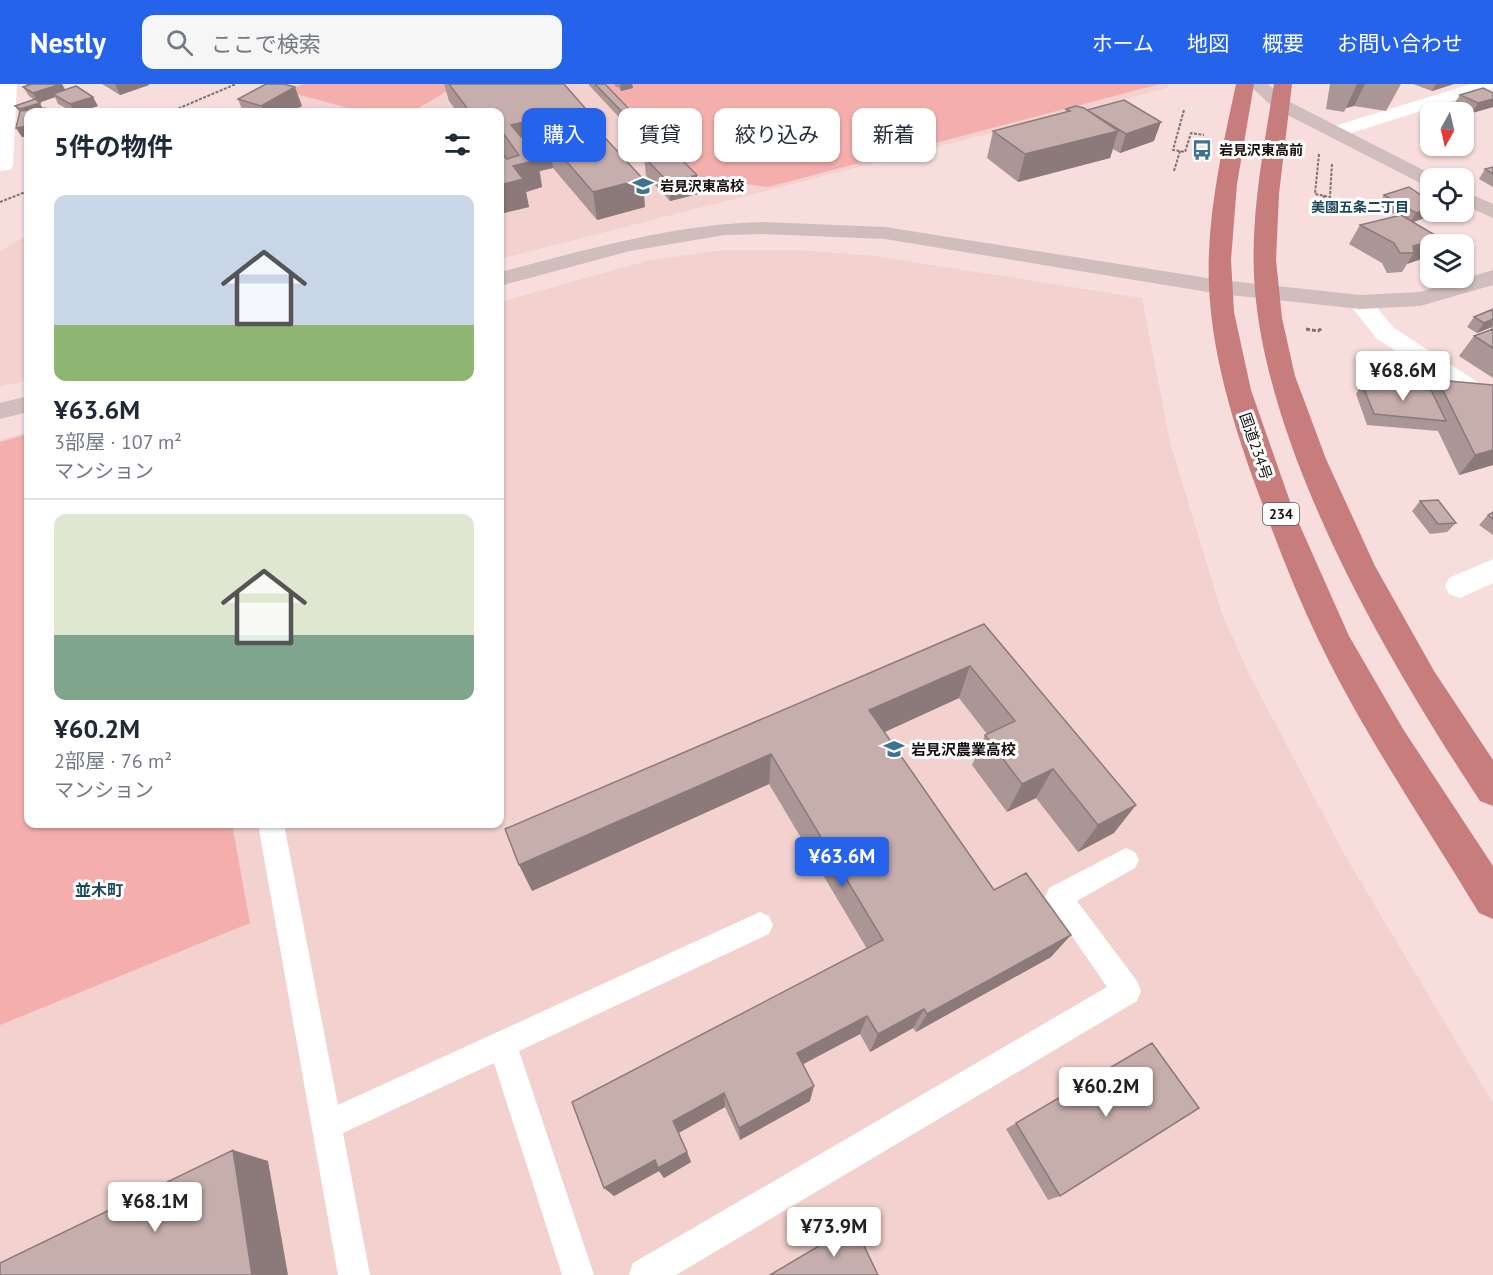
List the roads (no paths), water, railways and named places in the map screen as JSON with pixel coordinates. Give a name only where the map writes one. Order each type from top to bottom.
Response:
[{"type":"highway","name":"国道234号","points":[[1245,84],[1230,158],[1220,254],[1220,287],[1227,340],[1247,425],[1298,560],[1335,641],[1493,900]]},
{"type":"highway","points":[[1282,94],[1267,212],[1265,261],[1274,341],[1297,425],[1352,554],[1393,633],[1446,722],[1493,790]]},
{"type":"street","points":[[3,166],[8,84]]},
{"type":"street","points":[[1257,84],[1282,94],[1335,132],[1420,175]]},
{"type":"street","points":[[1335,132],[1489,84]]},
{"type":"street","points":[[1474,202],[1493,212]]},
{"type":"street","points":[[504,278],[629,245],[687,234],[725,229],[802,228],[885,233],[1220,287],[1360,302],[1420,299],[1464,288],[1493,277]]},
{"type":"street","points":[[1360,302],[1385,333],[1493,404]]},
{"type":"street","points":[[0,411],[24,405]]},
{"type":"street","points":[[1460,586],[1493,570]]},
{"type":"lane","points":[[272,828],[354,1275]]},
{"type":"lane","points":[[645,1275],[1127,991],[1058,897],[1126,861]]},
{"type":"lane","points":[[327,1125],[760,925]]},
{"type":"lane","points":[[503,1045],[578,1275]]},
{"type":"place","name":"岩見沢東高前","points":[[1202,150]]},
{"type":"place","name":"岩見沢東高校","points":[[643,186]]},
{"type":"place","name":"岩見沢農業高校","points":[[894,749]]},
{"type":"district","name":"美園五条二丁目","points":[[1360,207]]},
{"type":"district","name":"並木町","points":[[99,890]]}]
